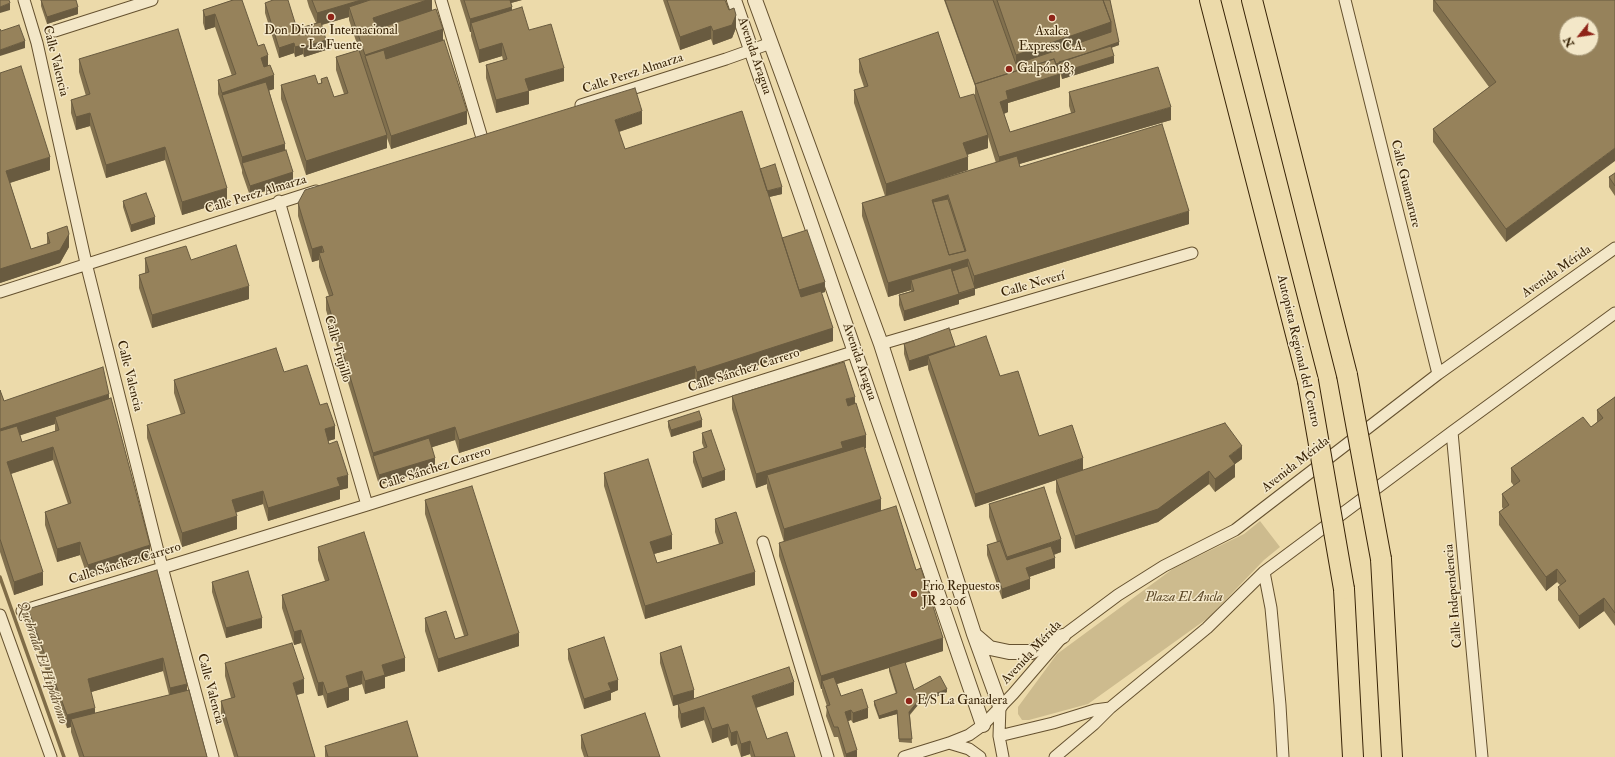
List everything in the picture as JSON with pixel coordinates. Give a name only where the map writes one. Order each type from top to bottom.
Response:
[{"type":"highway","name":"Autopista Regional del Centro","points":[[1210,0],[1308,381],[1344,588],[1353,757]]},
{"type":"highway","points":[[1252,0],[1347,375],[1381,559],[1392,757]]},
{"type":"street","name":"Calle Valencia","points":[[24,0],[37,43],[86,263],[162,567],[213,757]]},
{"type":"street","points":[[55,31],[152,0]]},
{"type":"street","points":[[441,0],[482,138]]},
{"type":"street","name":"Avenida Aragua","points":[[734,0],[856,350],[983,725]]},
{"type":"street","name":"Avenida Aragua","points":[[755,0],[881,344],[974,634],[1000,706]]},
{"type":"street","name":"Calle Guamarure","points":[[1346,0],[1438,374]]},
{"type":"street","name":"Calle Perez Almarza","points":[[570,109],[771,43]]},
{"type":"street","name":"Calle Perez Almarza","points":[[0,292],[86,263],[326,187]]},
{"type":"street","name":"Calle Trujillo","points":[[279,201],[367,505]]},
{"type":"street","name":"Avenida Mérida","points":[[904,757],[969,735],[983,725],[1013,694],[1045,655],[1063,636],[1118,595],[1164,566],[1235,530],[1438,374],[1615,248]]},
{"type":"street","name":"Calle Neverí","points":[[881,344],[1192,253]]},
{"type":"street","points":[[1055,757],[1094,724],[1110,708],[1207,628],[1264,572],[1615,313]]},
{"type":"street","name":"Calle Sánchez Carrero","points":[[22,611],[367,505],[856,350]]},
{"type":"street","name":"Calle Independencia","points":[[1452,432],[1482,757]]},
{"type":"street","points":[[763,542],[828,757]]},
{"type":"street","points":[[1264,572],[1271,608],[1283,757]]},
{"type":"street","points":[[0,615],[51,757]]},
{"type":"street","points":[[974,634],[990,648],[1009,652],[1031,652],[1063,636]]},
{"type":"street","points":[[1000,706],[999,736],[1003,757]]},
{"type":"street","points":[[983,725],[999,736],[1053,723],[1095,710],[1110,708]]},
{"type":"street","points":[[949,743],[969,749],[980,757]]},
{"type":"green space","name":"Plaza El Ancla","points":[[1260,521],[1280,547],[1264,560],[1208,618],[1088,704],[1029,720],[1022,720],[1018,714],[1018,707],[1057,654],[1174,568],[1244,534]]},
{"type":"building","points":[[0,0],[9,0],[10,3],[0,7]]},
{"type":"building","points":[[41,0],[76,0],[78,7],[47,17]]},
{"type":"building","points":[[233,0],[242,0],[258,46],[264,44],[268,55],[261,58],[264,67],[270,65],[274,75],[222,93],[218,80],[236,74],[215,14],[205,17],[203,10]]},
{"type":"building","points":[[273,0],[288,0],[297,29],[321,22],[326,40],[304,47],[303,45],[295,47],[294,43],[279,48],[265,3]]},
{"type":"building","points":[[312,0],[361,0],[317,13]]},
{"type":"building","points":[[370,0],[427,0],[373,18],[377,29],[436,9],[443,29],[365,55],[349,7]]},
{"type":"building","points":[[464,0],[510,0],[512,7],[470,19]]},
{"type":"building","points":[[667,0],[725,0],[729,10],[734,8],[736,15],[732,25],[713,31],[711,26],[680,37]]},
{"type":"building","points":[[945,0],[993,0],[1016,64],[1111,32],[1111,22],[1103,0],[1110,0],[1119,42],[1056,64],[1054,59],[975,84]]},
{"type":"building","name":"Axalca Express C.A.","points":[[997,0],[1103,0],[1111,22],[1016,55]]},
{"type":"building","points":[[1434,0],[1615,0],[1615,148],[1506,229],[1433,129],[1496,82]]},
{"type":"building","points":[[522,7],[529,30],[551,24],[564,68],[525,79],[529,91],[496,100],[486,65],[507,59],[502,43],[479,50],[471,23]]},
{"type":"building","points":[[19,25],[25,41],[0,50],[0,29],[1,31]]},
{"type":"building","points":[[178,29],[227,188],[182,202],[165,147],[106,165],[90,113],[76,117],[71,100],[90,94],[79,59]]},
{"type":"building","points":[[938,32],[960,98],[974,94],[988,135],[963,143],[968,157],[886,184],[854,90],[868,86],[859,59]]},
{"type":"building","points":[[444,40],[467,111],[391,136],[365,56],[384,50],[386,59]]},
{"type":"building","points":[[1111,46],[1114,56],[1062,72],[1059,62]]},
{"type":"building","points":[[359,50],[387,135],[306,161],[281,85],[315,75],[318,84],[322,83],[321,79],[327,77],[334,97],[348,93],[336,57]]},
{"type":"building","points":[[1054,59],[1060,74],[1006,91],[1008,99],[1000,102],[1010,132],[1075,112],[1069,92],[1158,67],[1171,107],[999,157],[975,84]]},
{"type":"building","points":[[21,66],[50,157],[6,171],[31,249],[50,243],[47,233],[67,226],[69,234],[60,250],[0,269],[0,73]]},
{"type":"building","points":[[266,82],[285,144],[242,157],[222,95]]},
{"type":"building","points":[[635,88],[642,111],[615,120],[625,149],[742,111],[801,297],[821,291],[833,328],[697,372],[695,366],[459,440],[455,427],[373,453],[326,297],[333,295],[319,253],[324,252],[322,246],[312,249],[298,203],[305,190]]},
{"type":"building","points":[[1162,124],[1189,211],[974,276],[968,259],[888,283],[862,203],[1017,156],[1020,167]],"holes":[[[948,195],[966,251],[949,255],[932,200]]]},
{"type":"building","points":[[286,150],[293,172],[250,186],[242,163]]},
{"type":"building","points":[[775,164],[782,187],[767,191],[760,169]]},
{"type":"building","points":[[1615,173],[1615,186],[1609,177]]},
{"type":"building","points":[[146,193],[155,217],[131,225],[123,201]]},
{"type":"building","points":[[948,199],[965,251],[949,255],[933,202]]},
{"type":"building","points":[[807,230],[825,282],[799,290],[782,238]]},
{"type":"building","points":[[236,245],[249,286],[152,315],[139,275],[149,272],[145,258],[186,246],[191,260]]},
{"type":"building","points":[[968,266],[975,288],[959,293],[952,271]]},
{"type":"building","points":[[951,268],[959,294],[904,311],[899,295],[914,291],[911,280]]},
{"type":"building","points":[[949,328],[955,346],[909,361],[904,344]]},
{"type":"building","points":[[986,336],[1000,376],[1018,371],[1039,436],[1072,425],[1083,458],[975,494],[928,356]]},
{"type":"building","points":[[276,348],[284,372],[307,365],[320,405],[327,403],[335,426],[325,429],[329,444],[337,441],[348,475],[337,478],[340,486],[268,508],[263,491],[232,500],[237,516],[182,533],[147,425],[185,413],[174,380]]},
{"type":"building","points":[[844,362],[855,397],[846,399],[848,406],[856,403],[866,435],[841,442],[843,448],[756,474],[732,396]]},
{"type":"building","points":[[103,367],[109,394],[0,429],[0,390],[4,401]]},
{"type":"building","points":[[1615,397],[1615,613],[1604,598],[1579,616],[1558,587],[1566,581],[1557,569],[1546,577],[1499,512],[1509,505],[1502,494],[1520,481],[1511,468],[1583,417],[1591,427],[1603,418],[1597,410]]},
{"type":"building","points":[[111,398],[150,545],[88,565],[80,542],[57,549],[45,512],[71,503],[53,447],[7,462],[43,572],[14,582],[0,539],[0,431],[17,426],[22,442],[59,430],[55,417]]},
{"type":"building","points":[[699,411],[702,420],[671,430],[668,421]]},
{"type":"building","points":[[1225,423],[1242,446],[1229,456],[1235,464],[1215,479],[1209,471],[1158,509],[1075,536],[1056,479]]},
{"type":"building","points":[[711,430],[725,470],[702,478],[693,452],[707,447],[702,433]]},
{"type":"building","points":[[429,438],[435,458],[379,475],[373,456]]},
{"type":"building","points":[[864,446],[881,499],[784,529],[767,475]]},
{"type":"building","points":[[648,459],[672,535],[650,542],[657,563],[723,543],[715,519],[736,512],[755,572],[645,606],[604,473]]},
{"type":"building","points":[[472,486],[519,633],[438,659],[425,618],[446,611],[455,639],[468,635],[425,500]]},
{"type":"building","points":[[1044,487],[1061,539],[1007,557],[989,504]]},
{"type":"building","points":[[896,506],[916,570],[921,568],[943,638],[821,676],[779,543]]},
{"type":"building","points":[[364,532],[405,658],[382,665],[385,675],[365,681],[362,671],[346,676],[349,687],[327,694],[323,682],[318,683],[301,630],[294,632],[282,595],[329,580],[318,547]]},
{"type":"building","points":[[1000,541],[1007,560],[1051,546],[1055,558],[1026,568],[1030,579],[1002,589],[987,545]]},
{"type":"building","points":[[157,570],[187,684],[170,688],[163,658],[88,679],[95,708],[67,715],[28,609]]},
{"type":"building","points":[[248,571],[262,618],[226,628],[212,582]]},
{"type":"building","points":[[604,637],[618,680],[608,683],[611,690],[584,699],[568,649]]},
{"type":"building","points":[[292,643],[304,679],[293,683],[315,757],[238,757],[221,701],[235,697],[225,663]]},
{"type":"building","points":[[681,646],[694,690],[673,696],[660,653]]},
{"type":"building","points":[[905,662],[914,690],[940,676],[947,689],[918,701],[909,712],[912,739],[899,739],[897,710],[879,716],[874,701],[897,693],[889,667]]},
{"type":"building","points":[[789,667],[794,682],[752,696],[767,739],[787,732],[795,757],[755,757],[750,741],[741,744],[737,731],[731,733],[728,724],[712,729],[704,707],[681,714],[678,704]]},
{"type":"building","points":[[834,677],[841,696],[862,689],[868,708],[853,713],[851,710],[845,712],[857,750],[846,754],[838,727],[834,727],[826,706],[830,705],[822,681]]},
{"type":"building","points":[[189,690],[207,757],[84,757],[71,719]]},
{"type":"building","points":[[645,713],[660,757],[588,757],[581,735]]},
{"type":"building","points":[[407,721],[418,757],[328,757],[325,746]]},
{"type":"waterway","name":"Quebrada El Hipódromo","points":[[0,577],[64,757]]},
{"type":"place","name":"Don Divino Internacional - La Fuente","points":[[331,17]]},
{"type":"place","name":"Axalca Express C.A.","points":[[1052,18]]},
{"type":"place","name":"Galpón 183","points":[[1009,69]]},
{"type":"place","name":"Frio Repuestos JR 2006","points":[[914,594]]},
{"type":"place","name":"E/S La Ganadera","points":[[909,701]]}]
